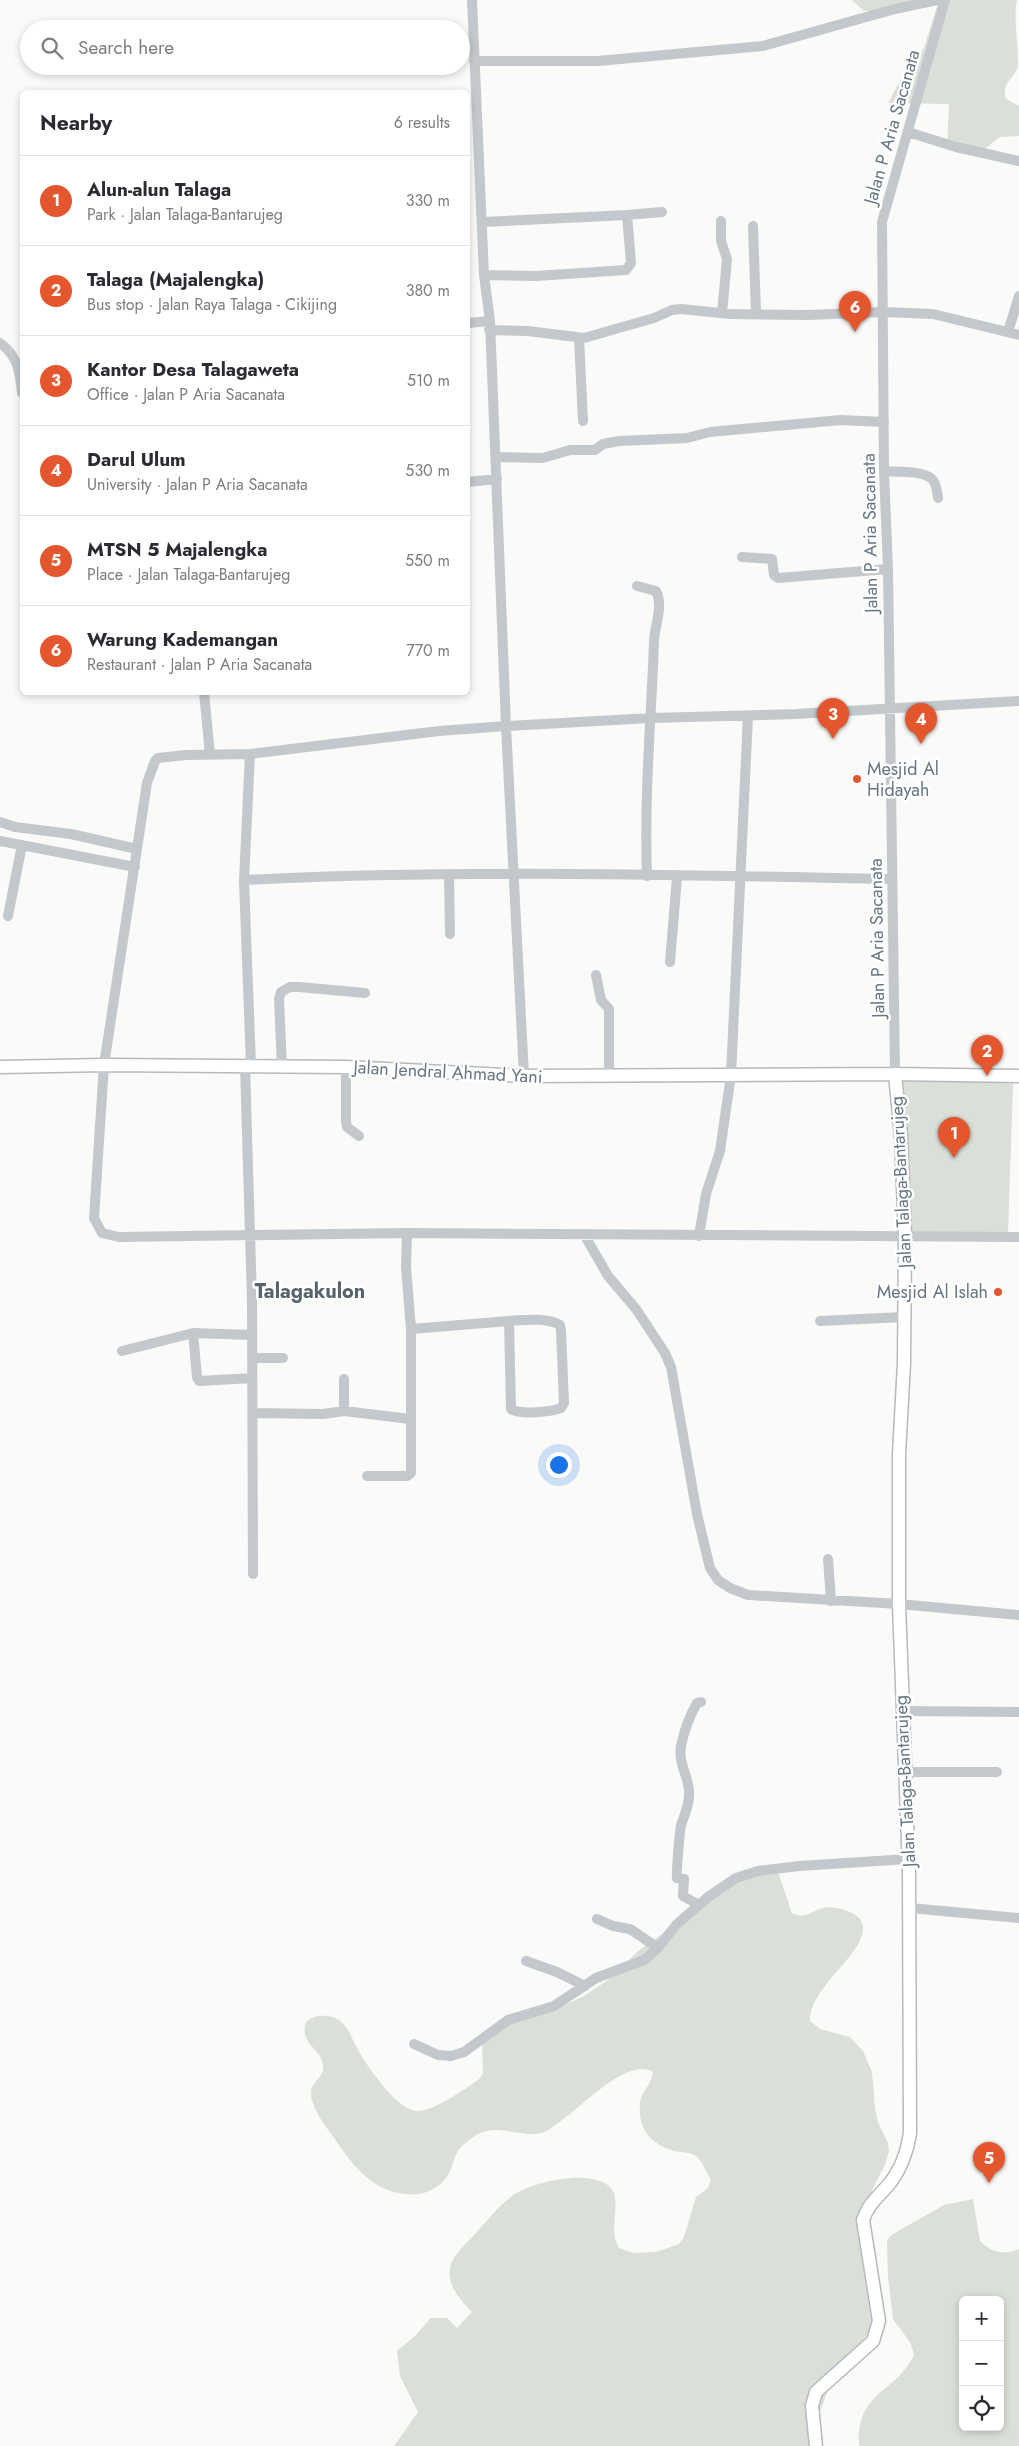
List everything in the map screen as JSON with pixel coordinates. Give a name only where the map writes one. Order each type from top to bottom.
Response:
[{"type":"main road","name":"Jalan Jendral Ahmad Yani","points":[[0,1067],[104,1065],[282,1068],[346,1067],[524,1076],[895,1074],[1019,1076]]},
{"type":"main road","name":"Jalan Talaga-Bantarujeg","points":[[816,2446],[812,2406],[816,2392],[872,2341],[878,2327],[879,2321],[863,2220],[869,2205],[890,2183],[903,2163],[910,2133],[910,1908],[899,1604],[899,1454],[906,1235],[901,1137],[895,1074]]},
{"type":"street","points":[[472,0],[484,275],[489,326],[496,458],[506,726],[524,1076]]},
{"type":"street","points":[[474,61],[598,61],[763,46],[895,9],[937,0]]},
{"type":"street","name":"Jalan P Aria Sacanata","points":[[895,1074],[888,569],[884,472],[882,222],[945,0]]},
{"type":"street","points":[[908,132],[956,147],[1019,162]]},
{"type":"street","points":[[470,172],[479,172]]},
{"type":"street","points":[[482,222],[662,212]]},
{"type":"street","points":[[484,275],[536,276],[626,270],[631,263],[626,215]]},
{"type":"street","points":[[721,221],[721,241],[727,259],[722,313]]},
{"type":"street","points":[[752,226],[756,313]]},
{"type":"street","points":[[1008,332],[1019,296]]},
{"type":"street","points":[[470,323],[579,338],[601,334],[672,310],[808,315],[883,312],[933,314],[1019,335]]},
{"type":"street","points":[[579,338],[583,421]]},
{"type":"street","points":[[0,343],[14,354],[20,375]]},
{"type":"street","points":[[496,458],[543,458],[570,450],[595,450],[603,444],[687,438],[745,428],[841,420],[884,422]]},
{"type":"street","points":[[884,472],[918,474],[932,479],[938,498]]},
{"type":"street","points":[[470,482],[497,479]]},
{"type":"street","points":[[742,557],[772,559],[774,575],[778,578],[888,569]]},
{"type":"street","points":[[637,586],[656,591],[659,597],[654,638],[645,824],[648,876]]},
{"type":"street","points":[[204,695],[210,755]]},
{"type":"street","points":[[1019,700],[748,716],[651,718],[506,726],[250,754],[161,757],[155,761],[147,783],[104,1065],[94,1218],[98,1229],[109,1236],[119,1237],[408,1233],[585,1236],[602,1234],[1019,1237]]},
{"type":"street","points":[[699,1236],[706,1194],[720,1151],[731,1075],[748,716]]},
{"type":"street","points":[[250,754],[244,880],[252,1358],[253,1574]]},
{"type":"street","points":[[0,822],[15,827],[70,834],[137,849]]},
{"type":"street","points":[[0,841],[135,867]]},
{"type":"street","points":[[8,916],[22,845]]},
{"type":"street","points":[[244,880],[608,873],[678,877],[892,879]]},
{"type":"street","points":[[449,875],[450,934]]},
{"type":"street","points":[[670,962],[678,877]]},
{"type":"street","points":[[596,975],[602,1000],[609,1009],[609,1076]]},
{"type":"street","points":[[282,1068],[279,999],[281,992],[290,987],[299,987],[365,993]]},
{"type":"street","points":[[346,1067],[347,1127],[359,1136]]},
{"type":"street","points":[[367,1476],[409,1476],[411,1470],[411,1328],[406,1267],[408,1233]]},
{"type":"street","points":[[585,1236],[608,1276],[649,1328],[671,1367],[697,1514],[710,1568],[718,1580],[730,1588],[748,1595],[899,1604],[1019,1615]]},
{"type":"street","points":[[820,1321],[904,1317]]},
{"type":"street","points":[[411,1328],[510,1321],[554,1322],[560,1325],[564,1403],[561,1408],[555,1411],[533,1412],[514,1411],[511,1409],[510,1321]]},
{"type":"street","points":[[122,1351],[162,1339],[193,1333],[251,1335]]},
{"type":"street","points":[[193,1333],[199,1381],[252,1378]]},
{"type":"street","points":[[252,1358],[283,1358]]},
{"type":"street","points":[[344,1379],[344,1411]]},
{"type":"street","points":[[252,1413],[323,1414],[344,1411],[410,1419]]},
{"type":"street","points":[[828,1559],[831,1601]]},
{"type":"street","points":[[699,1905],[683,1896],[684,1879],[677,1878],[675,1872],[679,1854],[680,1827],[687,1812],[689,1791],[680,1760],[681,1746],[688,1721],[697,1703],[701,1702]]},
{"type":"street","points":[[902,1711],[1006,1710],[1019,1712]]},
{"type":"street","points":[[904,1772],[997,1772]]},
{"type":"street","points":[[414,2044],[438,2056],[452,2056],[464,2052],[508,2020],[554,2006],[596,1978],[644,1960],[658,1948],[676,1925],[699,1905],[736,1878],[758,1872],[799,1866],[908,1859]]},
{"type":"street","points":[[910,1908],[979,1912],[1019,1918]]},
{"type":"street","points":[[597,1919],[613,1926],[630,1929],[658,1948]]},
{"type":"street","points":[[526,1961],[557,1972],[585,1986]]},
{"type":"shaded area","points":[[852,0],[923,0],[878,11],[864,11]]},
{"type":"shaded area","points":[[939,0],[1017,0],[1018,67],[1006,85],[1005,94],[1006,99],[1019,106],[1019,136],[1000,137],[983,150],[947,150],[949,104],[888,103],[902,77],[924,48]]},
{"type":"shaded area","points":[[898,1076],[1013,1084],[1008,1232],[897,1234]]},
{"type":"shaded area","points":[[777,1869],[792,1913],[807,1915],[831,1907],[850,1912],[860,1919],[863,1927],[856,1948],[818,1996],[811,2011],[810,2021],[820,2029],[850,2037],[863,2051],[872,2072],[875,2109],[878,2122],[888,2143],[889,2151],[885,2165],[862,2210],[876,2310],[870,2331],[831,2381],[819,2415],[816,2446],[394,2446],[418,2412],[400,2376],[397,2351],[415,2336],[431,2318],[447,2318],[457,2328],[472,2312],[452,2287],[450,2267],[461,2249],[507,2200],[521,2191],[546,2182],[576,2178],[589,2178],[601,2181],[610,2187],[614,2193],[614,2233],[619,2248],[633,2253],[656,2252],[679,2244],[684,2237],[696,2197],[708,2188],[711,2180],[697,2157],[663,2147],[656,2143],[646,2132],[641,2119],[640,2103],[642,2095],[651,2081],[653,2072],[642,2069],[630,2071],[617,2078],[542,2133],[525,2134],[491,2130],[475,2136],[466,2142],[456,2154],[448,2175],[442,2183],[428,2192],[405,2194],[393,2192],[373,2182],[357,2168],[319,2116],[311,2095],[314,2084],[323,2071],[323,2065],[319,2054],[305,2036],[306,2022],[313,2017],[321,2016],[334,2017],[339,2020],[347,2029],[369,2067],[392,2096],[410,2109],[425,2110],[441,2104],[458,2094],[478,2080],[483,2074],[482,2037],[494,2029],[554,2010],[584,1996],[608,1980],[637,1952],[744,1875]]},
{"type":"shaded area","points":[[973,2199],[980,2241],[988,2248],[998,2252],[1019,2249],[1019,2446],[859,2446],[860,2428],[870,2403],[897,2378],[914,2355],[910,2342],[893,2319],[888,2277],[887,2240],[893,2234],[944,2205]]},
{"type":"place","name":"Warung Kademangan","points":[[855,332]]},
{"type":"place","name":"Kantor Desa Talagaweta","points":[[833,739]]},
{"type":"place","name":"Darul Ulum","points":[[921,744]]},
{"type":"place","name":"Mesjid Al Hidayah","points":[[857,779]]},
{"type":"place","name":"Talaga (Majalengka)","points":[[987,1076]]},
{"type":"place","name":"Alun-alun Talaga","points":[[954,1158]]},
{"type":"place","name":"Mesjid Al Islah","points":[[998,1292]]},
{"type":"place","name":"MTSN 5 Majalengka","points":[[989,2183]]},
{"type":"district","name":"Talagakulon","points":[[310,1291]]}]
